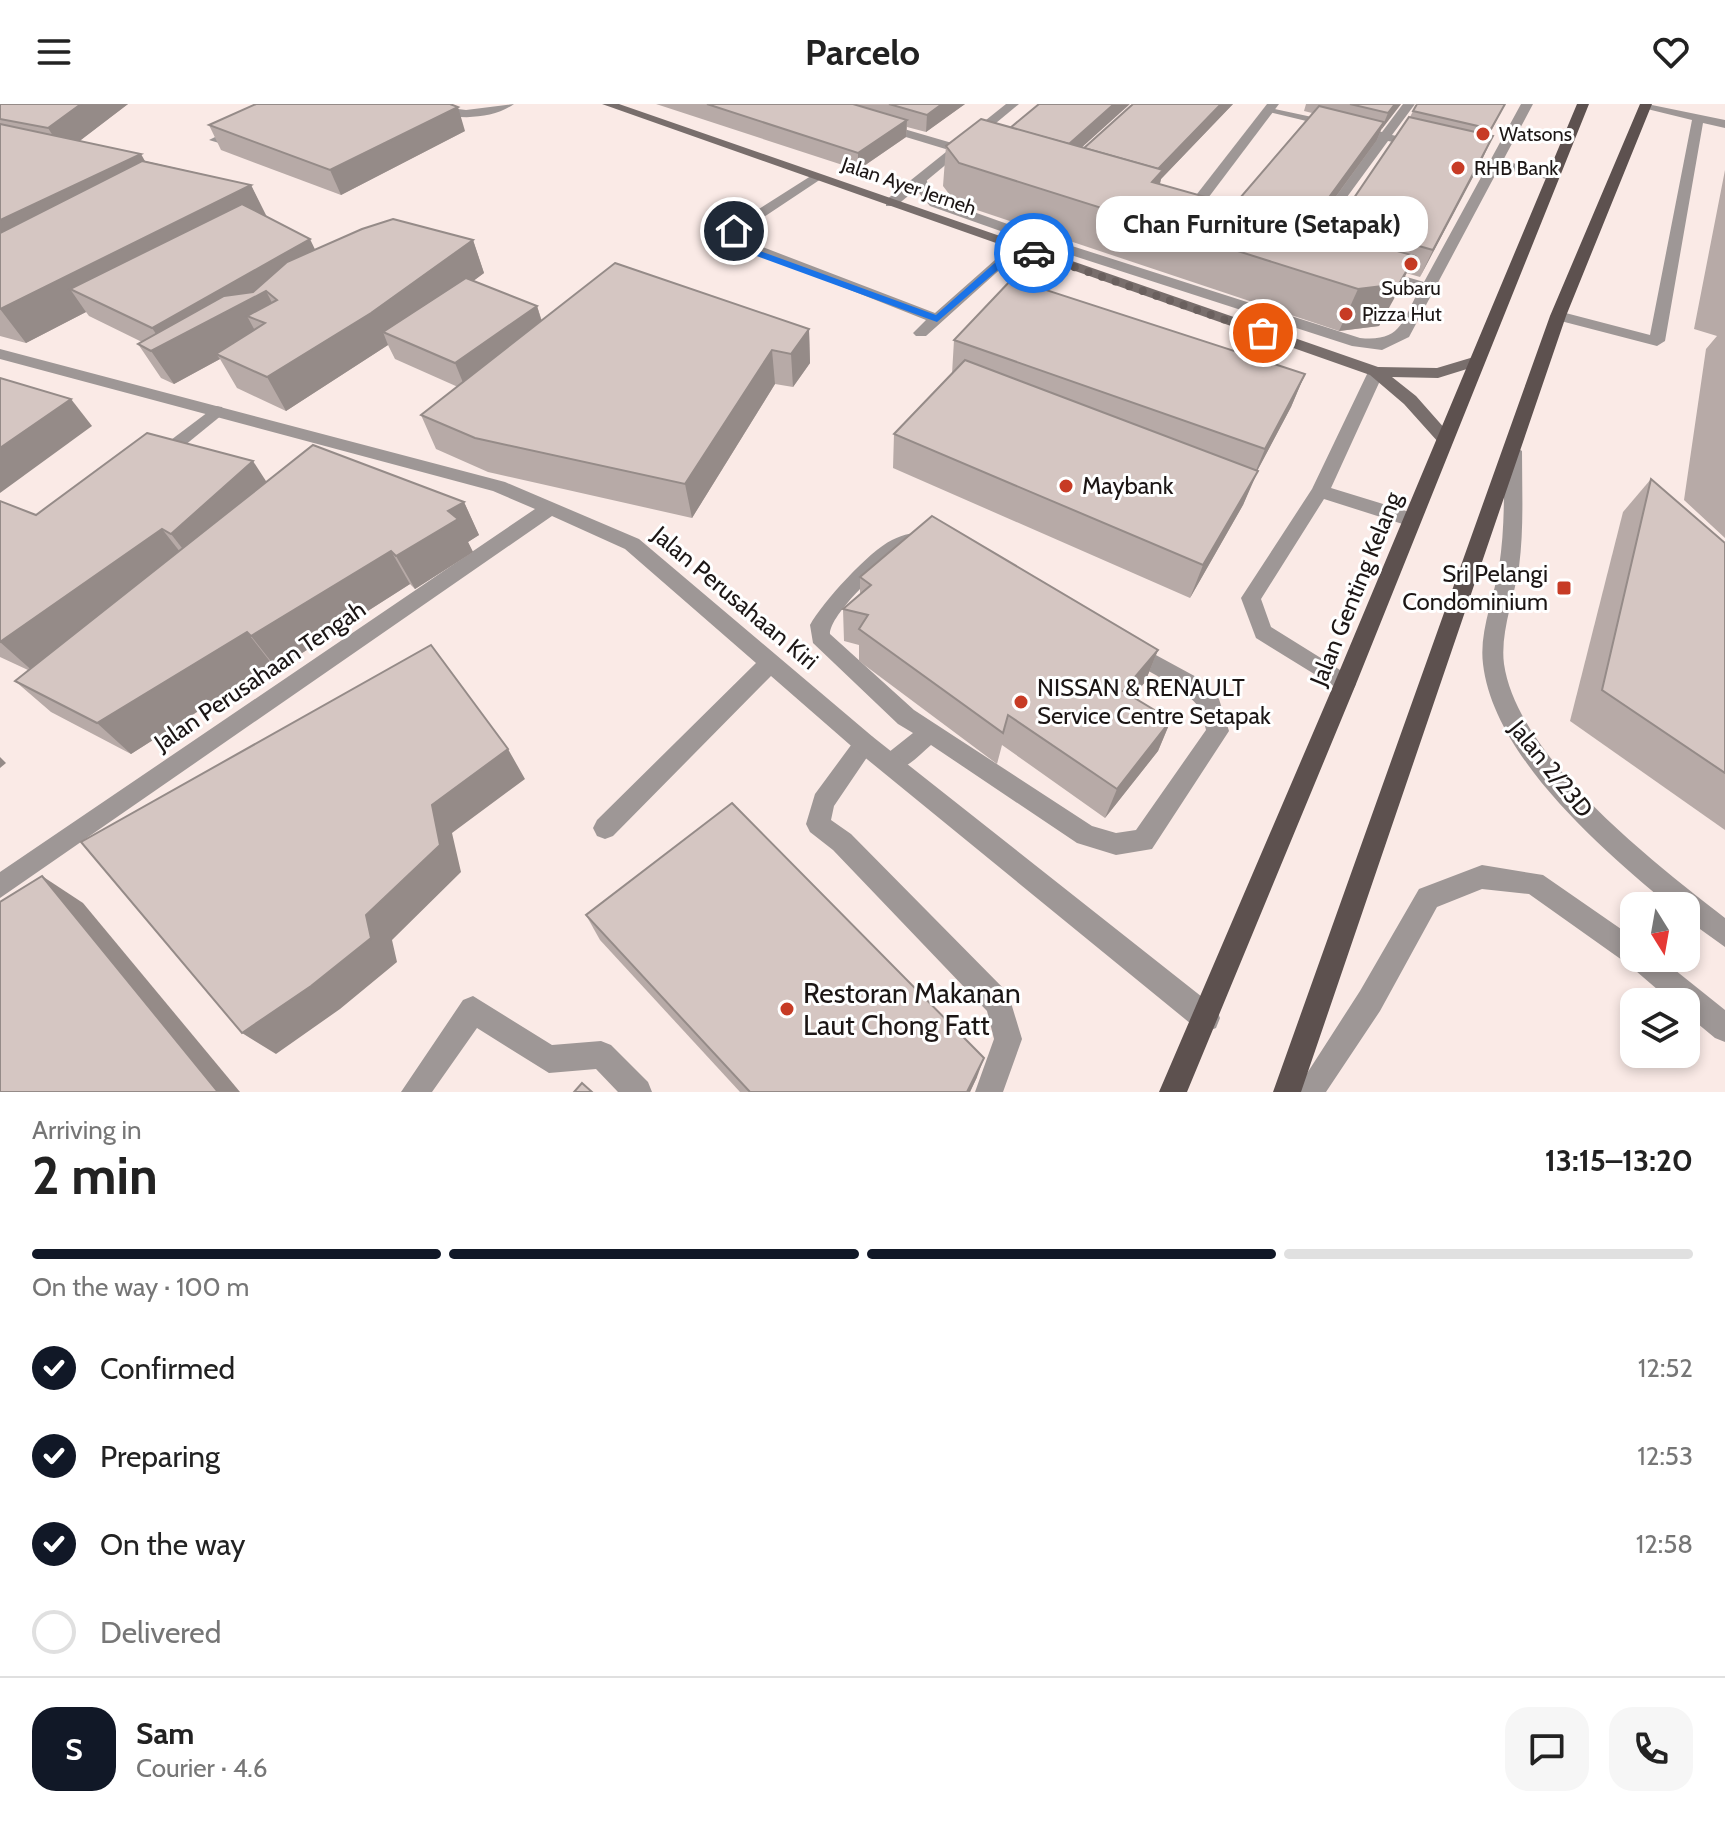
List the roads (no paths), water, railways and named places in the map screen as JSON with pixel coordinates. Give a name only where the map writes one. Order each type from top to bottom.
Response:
[{"type":"main road","name":"Jalan Ayer Jerneh","points":[[608,104],[1018,247],[1041,248],[1376,372],[1410,400],[1445,439]]},
{"type":"main road","name":"Jalan Genting Kelang","points":[[1173,1092],[1345,684],[1583,104]]},
{"type":"main road","points":[[1287,1092],[1558,316],[1646,105]]},
{"type":"main road","name":"Jalan Ayer Jerneh","points":[[1376,372],[1438,373],[1477,361]]},
{"type":"street","points":[[215,140],[291,104]]},
{"type":"street","points":[[424,104],[451,114],[461,114],[488,113],[508,104]]},
{"type":"street","points":[[891,203],[1013,104]]},
{"type":"street","points":[[1301,250],[1409,104]]},
{"type":"street","points":[[1358,267],[1428,288],[1488,161],[1527,104]]},
{"type":"street","points":[[1646,105],[1725,124]]},
{"type":"street","points":[[1187,216],[1271,107],[1440,150]]},
{"type":"street","points":[[1558,316],[1657,341],[1698,118]]},
{"type":"street","points":[[867,122],[986,157]]},
{"type":"street","points":[[1488,161],[1551,176]]},
{"type":"street","points":[[818,177],[734,231],[731,240],[746,249],[937,319]]},
{"type":"street","name":"Jalan Ayer Jerneh","points":[[921,179],[925,193],[935,203],[1041,248],[1358,343],[1382,345],[1401,337],[1428,288]]},
{"type":"street","points":[[921,333],[1018,247]]},
{"type":"street","name":"Jalan Perusahaan Kiri","points":[[0,354],[499,486],[632,544],[865,744],[1206,1018]]},
{"type":"street","points":[[1345,684],[1263,632],[1251,598],[1320,491],[1376,372]]},
{"type":"street","points":[[146,467],[216,411]]},
{"type":"street","name":"Jalan 2/23D","points":[[1513,451],[1513,528],[1493,663],[1507,713],[1538,759],[1602,830],[1725,934]]},
{"type":"street","points":[[1320,491],[1412,520]]},
{"type":"street","name":"Jalan Perusahaan Tengah","points":[[0,886],[549,509]]},
{"type":"street","points":[[928,538],[1192,685],[1211,705],[1218,731],[1143,841],[1116,844],[1086,835],[930,733],[880,696],[820,637],[820,625],[831,607],[895,546],[912,539],[928,538]]},
{"type":"street","points":[[605,828],[771,662]]},
{"type":"street","points":[[892,763],[930,733]]},
{"type":"street","points":[[865,744],[823,802],[818,824],[842,842],[998,1003],[1008,1039],[989,1092]]},
{"type":"street","points":[[1309,1092],[1370,1001],[1428,898],[1482,877],[1534,883],[1620,944]]},
{"type":"street","points":[[1656,972],[1725,1028]]},
{"type":"street","points":[[415,1092],[473,1010],[549,1059],[601,1055],[638,1092]]},
{"type":"place","name":"Watsons","points":[[1483,134]]},
{"type":"place","name":"RHB Bank","points":[[1458,168]]},
{"type":"place","name":"Subaru","points":[[1411,264]]},
{"type":"place","name":"Pizza Hut","points":[[1346,314]]},
{"type":"place","name":"Chan Furniture (Setapak)","points":[[1263,333]]},
{"type":"place","name":"Maybank","points":[[1066,486]]},
{"type":"place","name":"Sri Pelangi Condominium","points":[[1564,588]]},
{"type":"place","name":"NISSAN & RENAULT Service Centre Setapak","points":[[1021,702]]},
{"type":"place","name":"Restoran Makanan Laut Chong Fatt","points":[[787,1009]]}]
